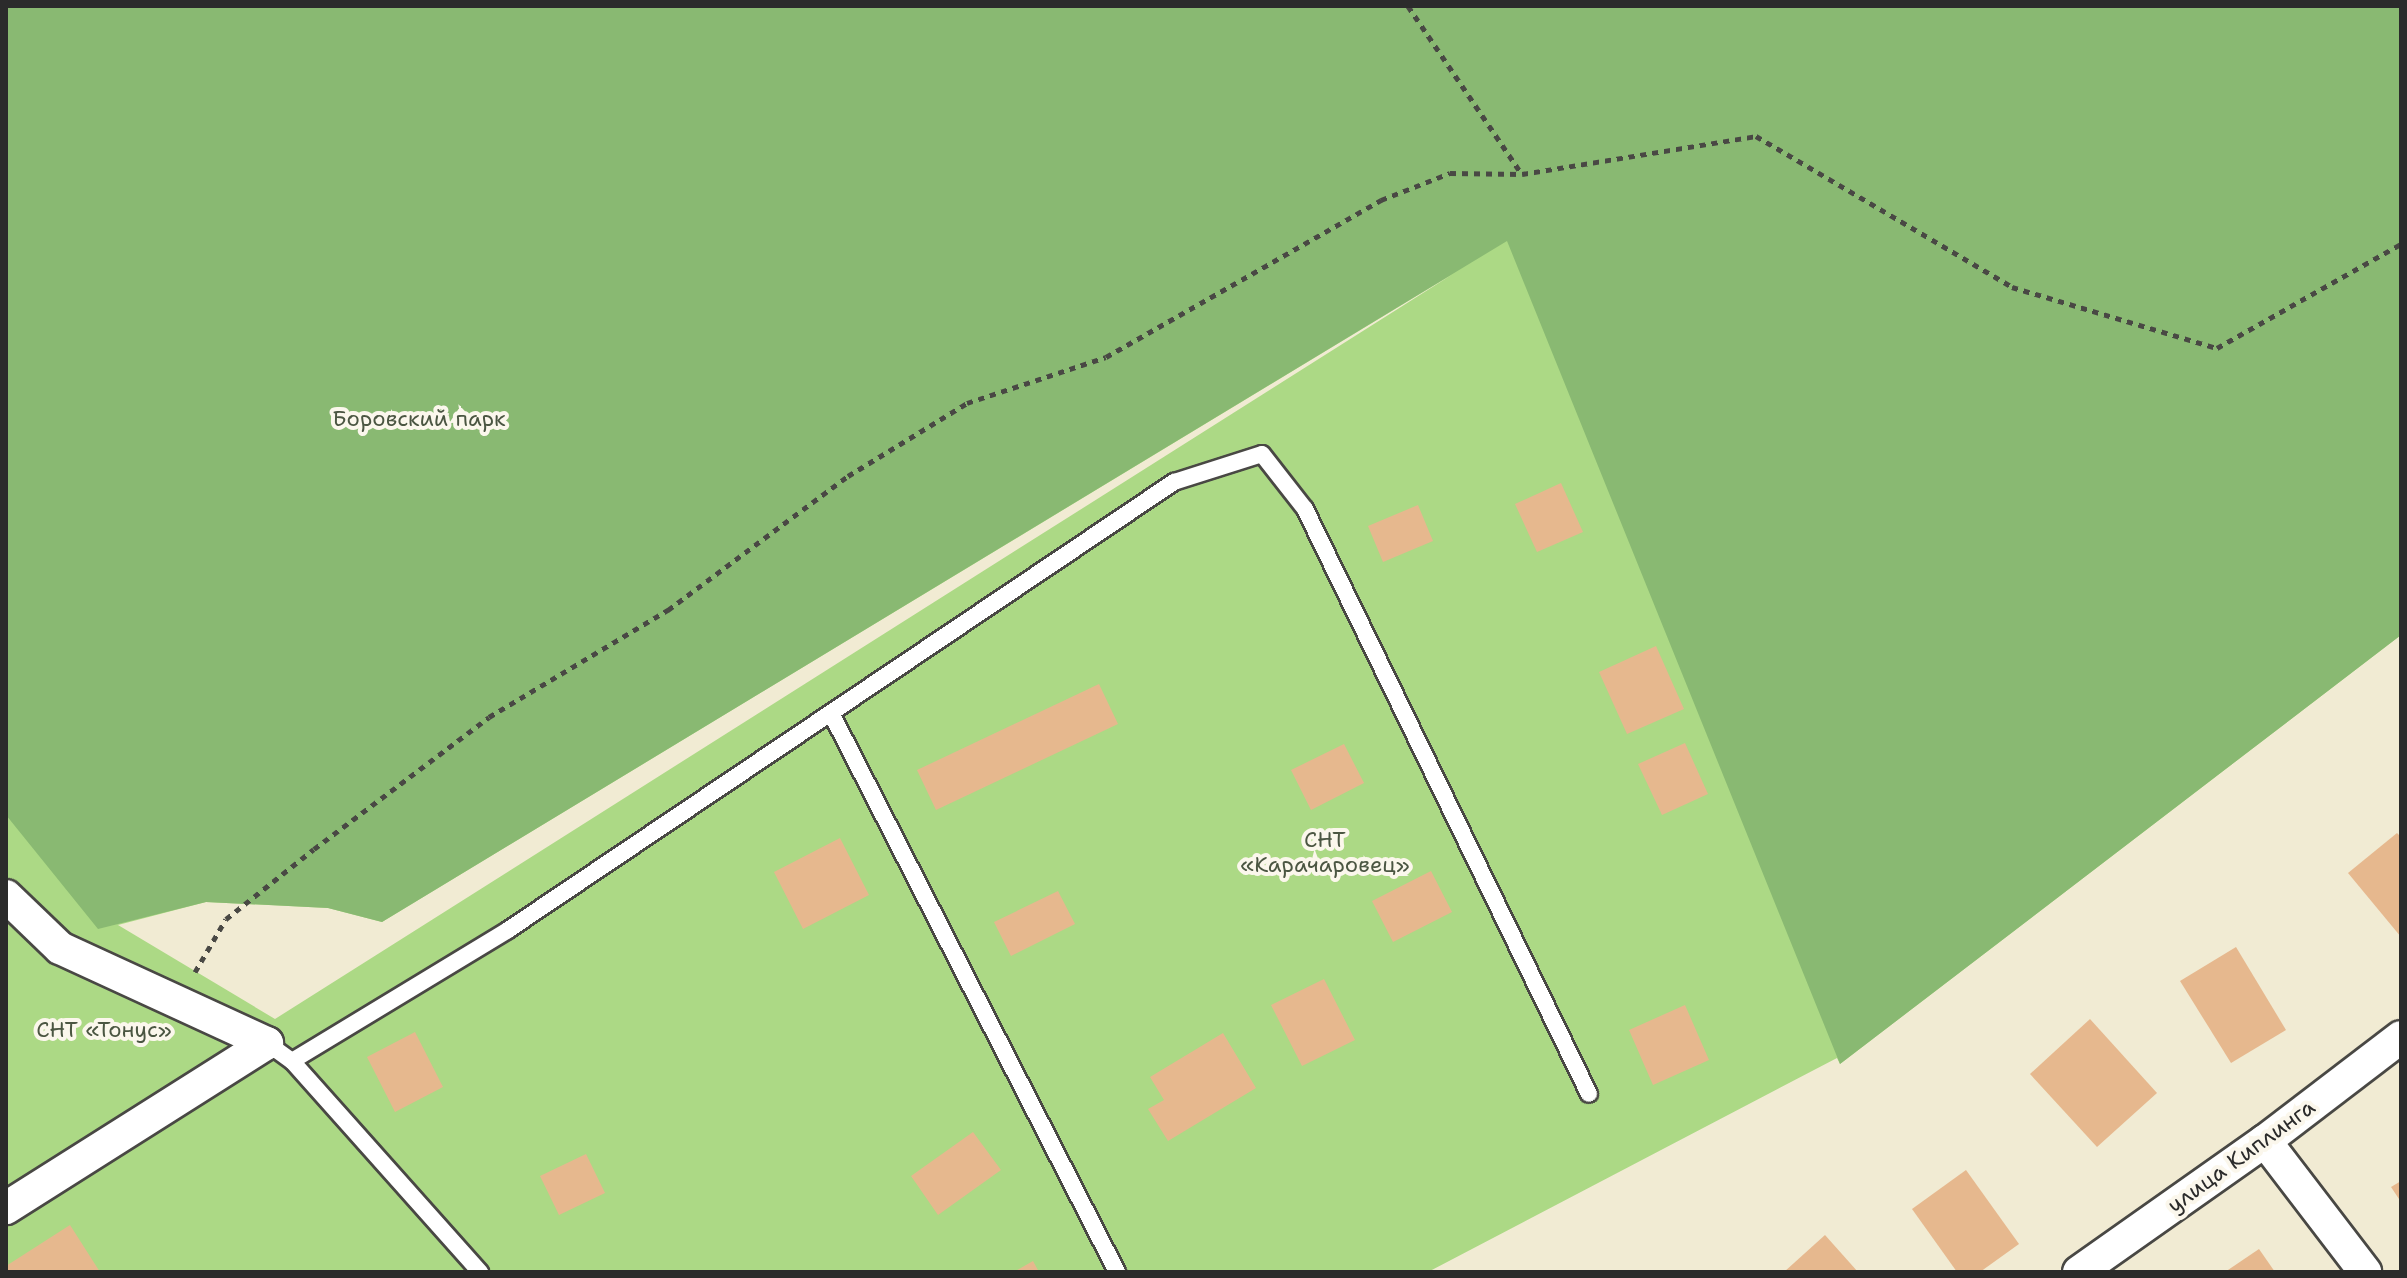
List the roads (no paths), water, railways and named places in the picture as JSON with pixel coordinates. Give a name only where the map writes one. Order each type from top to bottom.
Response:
[{"type":"street","points":[[6,896],[60,948],[279,1052]]},
{"type":"street","name":"улица Киплинга","points":[[2079,1272],[2265,1141],[2401,1037]]},
{"type":"street","points":[[6,1208],[279,1052]]},
{"type":"street","points":[[2265,1141],[2365,1272]]},
{"type":"lane","points":[[480,1272],[279,1052],[508,930],[1174,482],[1262,454],[1305,509],[1589,1094]]},
{"type":"lane","points":[[831,713],[1117,1272]]},
{"type":"park label","name":"Боровский парк","points":[[419,419]]},
{"type":"park label","name":"СНТ «Карачаровец»","points":[[1325,852]]},
{"type":"park label","name":"СНТ «Тонус»","points":[[104,1030]]}]
